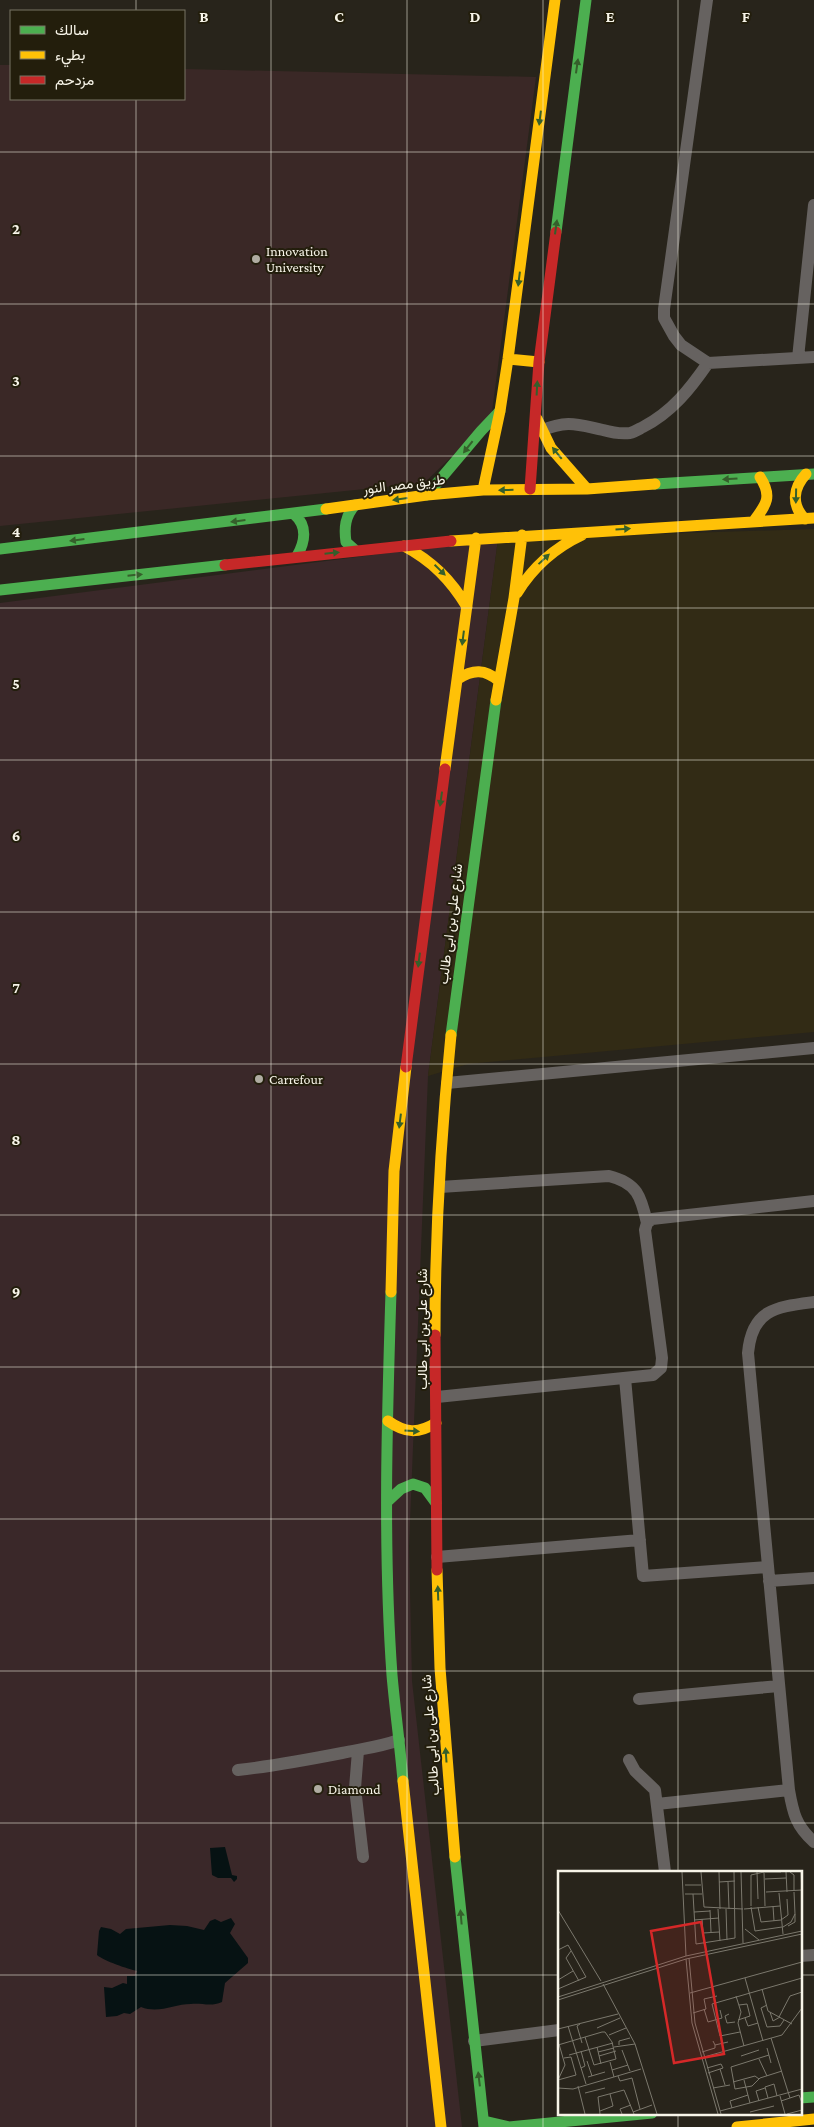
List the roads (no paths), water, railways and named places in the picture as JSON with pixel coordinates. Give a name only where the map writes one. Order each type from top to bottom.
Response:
[{"type":"street","points":[[483,490],[500,411],[508,359],[555,0]]},
{"type":"street","points":[[530,489],[539,362],[586,0]]},
{"type":"street","points":[[707,0],[664,318],[681,345],[708,363],[814,358]]},
{"type":"street","points":[[798,358],[814,206]]},
{"type":"street","points":[[508,359],[539,362]]},
{"type":"street","points":[[540,430],[558,424],[577,424],[604,431],[630,433],[673,408],[689,391],[708,363]]},
{"type":"street","points":[[427,495],[483,427],[500,411]]},
{"type":"street","points":[[536,412],[540,430],[553,450],[587,489]]},
{"type":"street","points":[[809,518],[799,514],[796,507],[795,491],[800,479],[810,474]]},
{"type":"street","name":"طريق مصر النور","points":[[0,549],[294,514],[427,495],[483,490],[587,489],[810,474]]},
{"type":"street","points":[[753,522],[767,504],[768,489],[760,477]]},
{"type":"street","points":[[356,505],[348,514],[345,530],[346,542],[356,550]]},
{"type":"street","points":[[294,514],[302,522],[304,535],[303,546],[297,556]]},
{"type":"street","points":[[0,590],[297,556],[476,538],[809,518]]},
{"type":"street","points":[[514,598],[523,582],[546,556],[560,546],[592,531]]},
{"type":"street","name":"شارع على بن ابى طالب","points":[[484,2124],[464,1953],[448,1790],[440,1668],[436,1557],[437,1397],[435,1290],[451,1036],[465,921],[499,681],[514,598],[522,535]]},
{"type":"street","name":"شارع على بن ابى طالب","points":[[441,2127],[392,1675],[388,1421],[394,1171],[421,945],[476,538]]},
{"type":"street","points":[[403,545],[423,556],[441,570],[456,587],[466,607]]},
{"type":"street","points":[[458,679],[474,671],[483,671],[492,674],[499,681]]},
{"type":"street","points":[[447,1083],[814,1048]]},
{"type":"street","points":[[437,1397],[653,1375],[661,1368],[662,1358],[646,1230],[647,1223],[642,1202],[634,1188],[624,1180],[609,1176],[440,1187]]},
{"type":"street","points":[[647,1223],[652,1219],[814,1201]]},
{"type":"street","points":[[814,1302],[784,1306],[768,1312],[757,1323],[749,1337],[748,1353],[789,1790],[793,1815],[804,1833],[814,1842]]},
{"type":"street","points":[[625,1378],[643,1576],[768,1568]]},
{"type":"street","points":[[388,1421],[397,1428],[410,1433],[419,1432],[436,1423]]},
{"type":"street","points":[[388,1501],[400,1488],[407,1484],[416,1484],[431,1494],[436,1503]]},
{"type":"street","points":[[436,1557],[640,1540]]},
{"type":"street","points":[[769,1581],[814,1578]]},
{"type":"street","points":[[639,1699],[779,1686]]},
{"type":"street","points":[[238,1770],[305,1762],[379,1748],[399,1740]]},
{"type":"street","points":[[358,1751],[355,1788],[363,1857]]},
{"type":"street","points":[[630,1760],[635,1771],[655,1790],[665,1871]]},
{"type":"street","points":[[657,1804],[789,1790]]},
{"type":"street","points":[[474,2041],[558,2030]]},
{"type":"street","points":[[484,2124],[522,2126],[642,2114]]},
{"type":"street","points":[[737,2127],[814,2119]]},
{"type":"place","name":"Innovation University","points":[[256,259]]},
{"type":"place","name":"Carrefour","points":[[259,1079]]},
{"type":"place","name":"Diamond","points":[[318,1789]]}]
